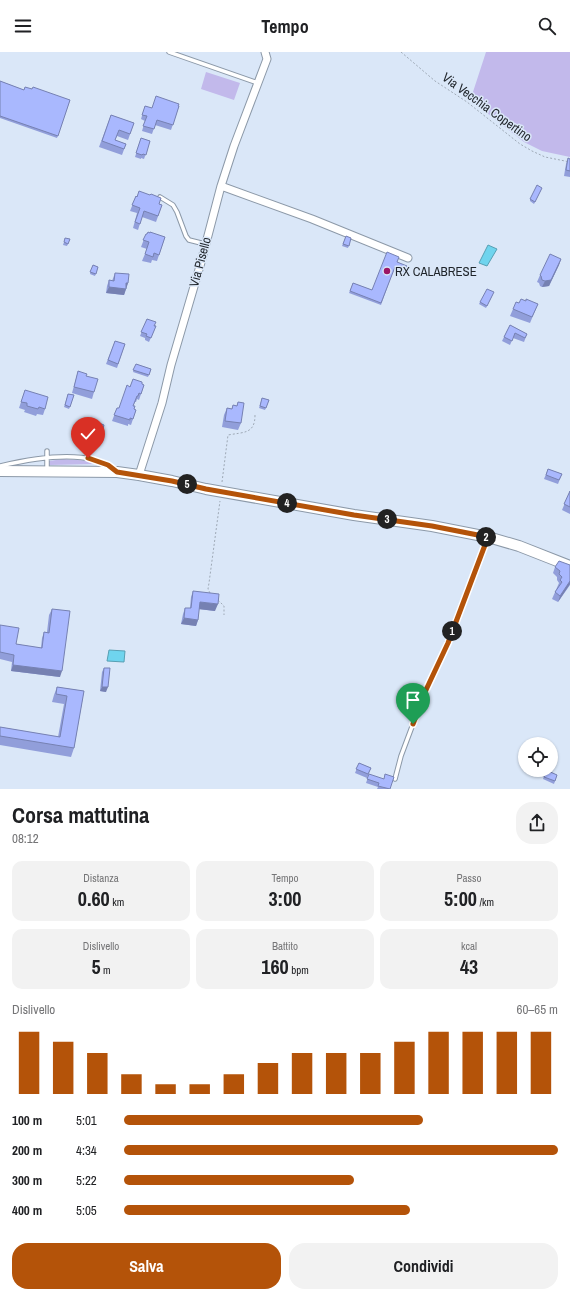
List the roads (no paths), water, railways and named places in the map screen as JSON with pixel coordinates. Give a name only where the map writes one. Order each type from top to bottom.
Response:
[{"type":"main road","points":[[0,471],[117,472],[139,475],[221,492],[354,515],[432,526],[488,537],[519,546],[570,566]]},
{"type":"street","name":"Via Pisello","points":[[139,475],[162,403],[221,186],[234,146],[267,59],[265,52]]},
{"type":"street","points":[[221,186],[312,219],[408,258]]},
{"type":"lane","points":[[169,52],[258,84]]},
{"type":"lane","points":[[160,197],[173,205],[178,212],[184,231],[189,240],[206,244]]},
{"type":"lane","points":[[47,451],[47,472]]},
{"type":"lane","points":[[0,466],[25,460],[48,458],[88,458],[108,465],[117,472]]},
{"type":"lane","points":[[395,779],[401,756],[425,692],[448,643],[488,537]]},
{"type":"water","points":[[488,245],[497,249],[487,266],[479,263]]},
{"type":"water","points":[[109,650],[125,651],[124,662],[107,661]]},
{"type":"place","name":"RX CALABRESE","points":[[387,271]]}]
